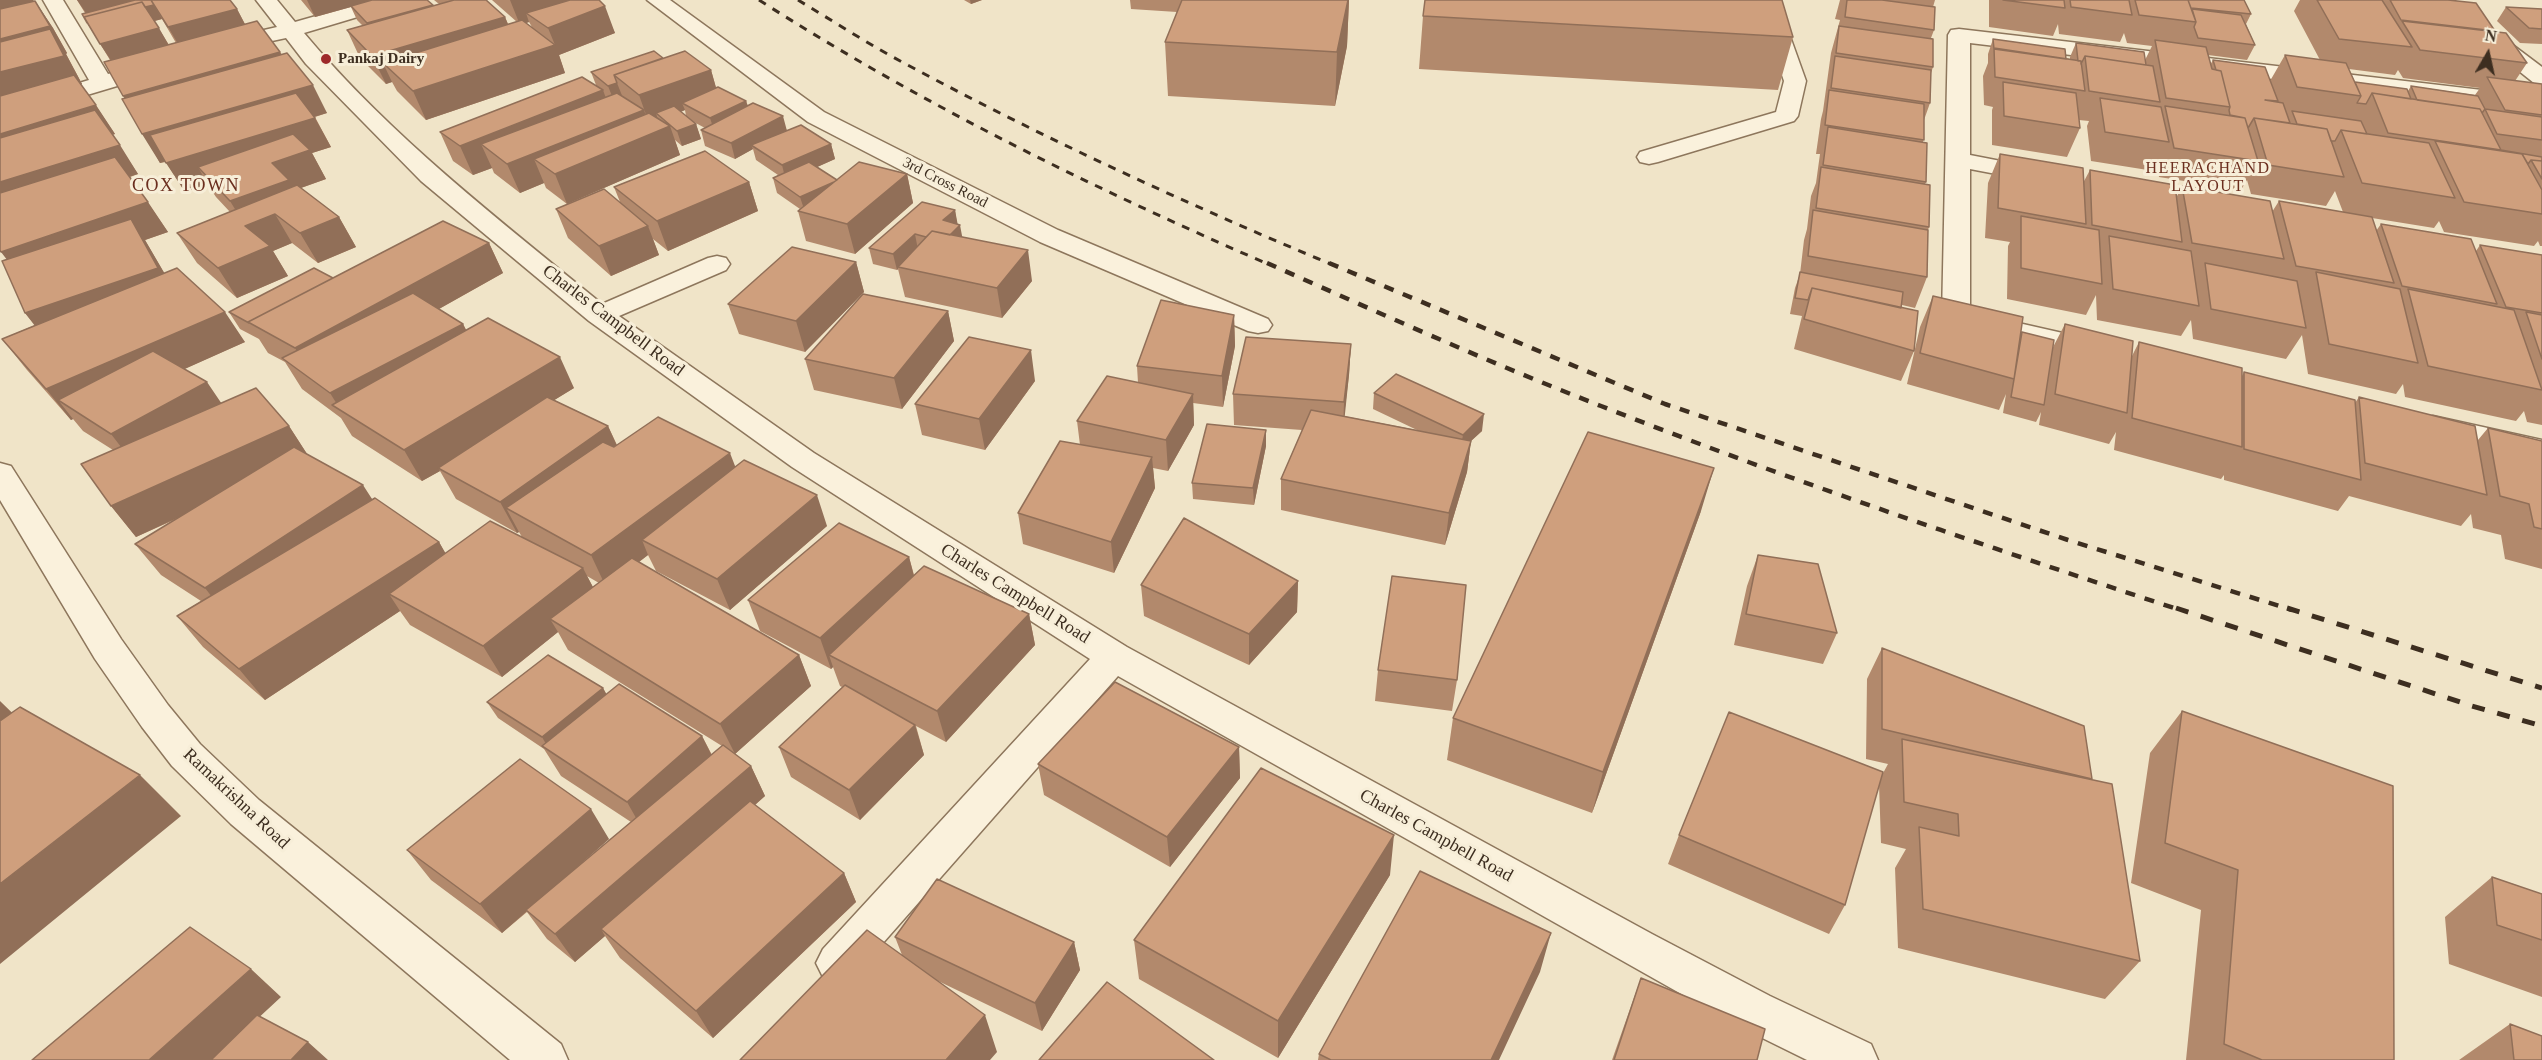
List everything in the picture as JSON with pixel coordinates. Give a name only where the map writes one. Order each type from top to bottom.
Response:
[{"type":"street","points":[[53,0],[101,82]]},
{"type":"street","name":"Charles Campbell Road","points":[[266,0],[368,116],[430,176],[599,315],[803,460],[1114,657],[1637,948],[1754,1011],[1855,1060]]},
{"type":"street","points":[[256,39],[394,0]]},
{"type":"street","name":"3rd Cross Road","points":[[657,0],[816,117],[1049,236],[1258,325]]},
{"type":"street","points":[[1649,157],[1786,116],[1795,81],[1767,0]]},
{"type":"street","points":[[2440,0],[2538,73]]},
{"type":"street","points":[[2128,356],[1956,317],[1959,35],[2542,104]]},
{"type":"street","points":[[0,114],[101,82],[179,61]]},
{"type":"street","points":[[1959,160],[2064,179]]},
{"type":"street","points":[[599,315],[717,264]]},
{"type":"street","points":[[2416,422],[2542,450]]},
{"type":"street","name":"Ramakrishna Road","points":[[0,474],[108,649],[155,716],[186,755],[245,812],[545,1060]]},
{"type":"street","points":[[814,990],[1114,657]]},
{"type":"building","points":[[135,0],[151,0],[154,5],[145,7],[142,2],[84,17],[87,23],[82,14]]},
{"type":"building","points":[[151,0],[230,0],[237,9],[168,27]]},
{"type":"building","points":[[372,0],[427,0],[433,5],[367,23],[351,6]]},
{"type":"building","points":[[454,0],[486,0],[505,17],[372,56],[347,30]]},
{"type":"building","points":[[570,0],[599,0],[605,6],[548,28],[526,13]]},
{"type":"building","points":[[1182,0],[1348,0],[1337,52],[1165,42]]},
{"type":"building","points":[[1425,0],[1782,0],[1793,37],[1423,16]]},
{"type":"building","points":[[1847,0],[1882,0],[1935,7],[1934,30],[1845,17]]},
{"type":"building","points":[[2003,0],[2064,0],[2065,8]]},
{"type":"building","points":[[2070,0],[2129,0],[2132,15],[2071,7]]},
{"type":"building","points":[[2135,0],[2188,0],[2196,22],[2139,15]]},
{"type":"building","points":[[2188,0],[2244,0],[2251,14],[2191,8]]},
{"type":"building","points":[[2317,0],[2382,0],[2412,47],[2339,39]]},
{"type":"building","points":[[2390,0],[2448,0],[2476,3],[2495,31],[2401,20]]},
{"type":"building","points":[[35,1],[50,26],[0,39],[0,9]]},
{"type":"building","points":[[142,2],[159,28],[100,44],[84,17]]},
{"type":"building","points":[[2506,7],[2542,9],[2542,29],[2529,28]]},
{"type":"building","points":[[2192,9],[2241,15],[2255,45],[2198,38]]},
{"type":"building","points":[[522,20],[555,45],[413,91],[383,63]]},
{"type":"building","points":[[257,21],[280,52],[123,96],[104,62]]},
{"type":"building","points":[[2402,21],[2506,33],[2527,63],[2420,50]]},
{"type":"building","points":[[1839,26],[1933,39],[1933,67],[1836,53]]},
{"type":"building","points":[[50,29],[64,56],[0,72],[0,42]]},
{"type":"building","points":[[1993,39],[2065,49],[2066,59],[1994,49]]},
{"type":"building","points":[[2155,40],[2206,47],[2212,69],[2221,71],[2230,107],[2166,98]]},
{"type":"building","points":[[2076,43],[2144,52],[2146,65],[2085,56],[2081,64],[2081,61],[2078,61]]},
{"type":"building","points":[[1994,48],[2081,61],[2085,91],[1995,77]]},
{"type":"building","points":[[654,51],[663,58],[614,75],[617,83],[608,86],[591,72]]},
{"type":"building","points":[[685,51],[711,70],[639,95],[614,75]]},
{"type":"building","points":[[287,53],[313,85],[142,134],[122,99]]},
{"type":"building","points":[[2285,55],[2346,63],[2361,96],[2297,87]]},
{"type":"building","points":[[1835,56],[1931,70],[1930,103],[1831,88]]},
{"type":"building","points":[[2085,56],[2153,66],[2160,102],[2089,91]]},
{"type":"building","points":[[2213,60],[2265,67],[2278,101],[2265,100],[2283,103],[2290,123],[2254,118],[2248,128],[2245,118],[2230,115],[2221,71],[2216,70]]},
{"type":"building","points":[[74,75],[96,105],[0,134],[0,96]]},
{"type":"building","points":[[582,77],[603,90],[460,146],[440,132]]},
{"type":"building","points":[[2487,77],[2542,84],[2542,115],[2505,110]]},
{"type":"building","points":[[2003,82],[2076,93],[2080,128],[2004,116]]},
{"type":"building","points":[[2355,82],[2407,89],[2411,99],[2372,93],[2366,104],[2357,103],[2361,96]]},
{"type":"building","points":[[2411,86],[2478,96],[2485,109],[2482,113],[2480,109],[2417,100]]},
{"type":"building","points":[[718,87],[746,101],[710,118],[682,103]]},
{"type":"building","points":[[1829,90],[1924,104],[1924,140],[1825,125]]},
{"type":"building","points":[[296,93],[315,118],[166,163],[150,135]]},
{"type":"building","points":[[617,93],[644,110],[507,164],[481,144]]},
{"type":"building","points":[[2372,93],[2480,109],[2501,150],[2388,133]]},
{"type":"building","points":[[2100,98],[2161,107],[2169,142],[2105,132]]},
{"type":"building","points":[[753,103],[783,116],[731,143],[701,130]]},
{"type":"building","points":[[674,106],[696,124],[677,131],[656,113]]},
{"type":"building","points":[[2165,106],[2245,118],[2258,161],[2174,148]]},
{"type":"building","points":[[2485,109],[2542,117],[2542,140],[2497,134]]},
{"type":"building","points":[[95,110],[120,145],[0,182],[0,138]]},
{"type":"building","points":[[2292,111],[2361,121],[2367,134],[2341,130],[2335,141],[2331,141],[2327,129],[2297,124]]},
{"type":"building","points":[[649,113],[670,126],[555,174],[534,159]]},
{"type":"building","points":[[2254,118],[2327,129],[2344,177],[2268,165]]},
{"type":"building","points":[[801,125],[831,144],[782,165],[751,145]]},
{"type":"building","points":[[1828,127],[1927,143],[1926,182],[1823,165]]},
{"type":"building","points":[[2341,130],[2429,143],[2455,198],[2362,183]]},
{"type":"building","points":[[293,134],[310,150],[272,163],[289,180],[230,201],[198,167]]},
{"type":"building","points":[[2435,141],[2522,154],[2542,190],[2542,214],[2464,202]]},
{"type":"building","points":[[2501,150],[2542,157],[2542,161],[2531,160],[2528,164],[2522,154]]},
{"type":"building","points":[[705,151],[749,182],[657,221],[614,187]]},
{"type":"building","points":[[2000,154],[2083,168],[2086,224],[1998,208]]},
{"type":"building","points":[[115,157],[148,202],[1,252],[0,193]]},
{"type":"building","points":[[2531,160],[2542,161],[2542,179]]},
{"type":"building","points":[[809,162],[837,180],[800,197],[773,178]]},
{"type":"building","points":[[859,162],[907,174],[847,224],[798,211]]},
{"type":"building","points":[[1821,167],[1930,185],[1929,227],[1816,208]]},
{"type":"building","points":[[2090,170],[2175,185],[2182,242],[2092,225]]},
{"type":"building","points":[[297,185],[339,217],[300,233],[275,214],[245,226],[270,246],[218,268],[177,233]]},
{"type":"building","points":[[2182,186],[2270,201],[2284,259],[2192,243]]},
{"type":"building","points":[[604,189],[648,226],[599,246],[556,209]]},
{"type":"building","points":[[2279,201],[2372,217],[2394,283],[2296,266]]},
{"type":"building","points":[[922,202],[955,210],[943,220],[960,225],[950,235],[932,231],[926,237],[915,234],[893,254],[869,248]]},
{"type":"building","points":[[1813,210],[1928,230],[1927,277],[1808,256]]},
{"type":"building","points":[[2021,216],[2099,230],[2102,284],[2021,268]]},
{"type":"building","points":[[131,219],[158,268],[25,313],[2,261]]},
{"type":"building","points":[[443,221],[489,243],[295,348],[248,322]]},
{"type":"building","points":[[2381,224],[2471,239],[2497,304],[2402,286]]},
{"type":"building","points":[[932,231],[1028,250],[997,288],[898,267]]},
{"type":"building","points":[[2109,236],[2191,251],[2199,306],[2113,289]]},
{"type":"building","points":[[2480,245],[2542,255],[2542,313],[2506,307]]},
{"type":"building","points":[[792,247],[856,262],[796,321],[728,304]]},
{"type":"building","points":[[2205,263],[2297,281],[2306,328],[2211,309]]},
{"type":"building","points":[[177,268],[225,312],[46,389],[2,339]]},
{"type":"building","points":[[314,268],[333,278],[249,323],[229,312]]},
{"type":"building","points":[[1800,272],[1903,292],[1901,308],[1812,288],[1808,300],[1795,298]]},
{"type":"building","points":[[2316,272],[2400,289],[2418,363],[2329,344]]},
{"type":"building","points":[[1812,288],[1918,311],[1914,351],[1804,319]]},
{"type":"building","points":[[2408,289],[2514,310],[2542,390],[2428,366]]},
{"type":"building","points":[[413,293],[463,324],[330,393],[282,358]]},
{"type":"building","points":[[863,294],[948,311],[894,378],[805,359]]},
{"type":"building","points":[[1933,296],[2023,317],[2014,379],[1920,353]]},
{"type":"building","points":[[1161,300],[1234,315],[1222,376],[1137,366]]},
{"type":"building","points":[[2526,312],[2542,315],[2542,359]]},
{"type":"building","points":[[488,318],[560,357],[404,450],[332,405]]},
{"type":"building","points":[[2065,324],[2133,341],[2127,413],[2055,394]]},
{"type":"building","points":[[2022,332],[2054,340],[2044,405],[2011,397]]},
{"type":"building","points":[[969,337],[1031,350],[979,419],[915,404]]},
{"type":"building","points":[[1246,337],[1351,344],[1344,402],[1233,394]]},
{"type":"building","points":[[2139,342],[2242,368],[2242,447],[2132,418]]},
{"type":"building","points":[[153,351],[207,382],[111,434],[58,400]]},
{"type":"building","points":[[2244,372],[2355,400],[2361,480],[2244,449]]},
{"type":"building","points":[[1396,374],[1484,414],[1463,435],[1374,393]]},
{"type":"building","points":[[1107,376],[1193,394],[1166,440],[1077,421]]},
{"type":"building","points":[[256,388],[289,426],[111,506],[81,464]]},
{"type":"building","points":[[547,397],[608,426],[500,502],[438,468]]},
{"type":"building","points":[[2359,397],[2475,426],[2487,495],[2365,463]]},
{"type":"building","points":[[1311,410],[1471,441],[1449,513],[1281,479]]},
{"type":"building","points":[[658,417],[730,453],[591,555],[506,508],[603,442],[614,447]]},
{"type":"building","points":[[1207,424],[1266,430],[1253,488],[1192,483]]},
{"type":"building","points":[[2488,428],[2542,441],[2542,529],[2534,527],[2529,504],[2500,496]]},
{"type":"building","points":[[1588,432],[1714,468],[1603,772],[1453,718]]},
{"type":"building","points":[[1060,441],[1152,457],[1111,542],[1018,513]]},
{"type":"building","points":[[294,447],[363,485],[205,588],[135,544]]},
{"type":"building","points":[[744,460],[817,495],[717,579],[642,540]]},
{"type":"building","points":[[375,498],[439,542],[239,669],[177,616]]},
{"type":"building","points":[[1184,518],[1298,581],[1249,634],[1141,585]]},
{"type":"building","points":[[490,521],[583,568],[483,646],[389,594]]},
{"type":"building","points":[[839,523],[909,557],[820,638],[748,600]]},
{"type":"building","points":[[1758,555],[1818,564],[1837,633],[1746,614]]},
{"type":"building","points":[[632,558],[799,655],[720,724],[550,619]]},
{"type":"building","points":[[924,566],[1029,614],[937,711],[829,655]]},
{"type":"building","points":[[1392,576],[1466,585],[1457,680],[1378,670]]},
{"type":"building","points":[[1882,648],[2084,726],[2092,779],[1882,729]]},
{"type":"building","points":[[548,655],[603,688],[542,737],[487,702]]},
{"type":"building","points":[[1115,682],[1239,747],[1167,837],[1038,764]]},
{"type":"building","points":[[619,684],[702,736],[627,802],[542,746]]},
{"type":"building","points":[[845,685],[915,725],[849,790],[779,747]]},
{"type":"building","points":[[20,707],[140,775],[0,884],[0,721]]},
{"type":"building","points":[[2182,711],[2393,786],[2394,1060],[2262,1060],[2224,1044],[2238,870],[2165,843]]},
{"type":"building","points":[[1729,712],[1883,772],[1845,905],[1679,835]]},
{"type":"building","points":[[1902,739],[2112,784],[2140,961],[1923,909],[1919,827],[1959,836],[1958,814],[1904,802]]},
{"type":"building","points":[[723,745],[751,766],[555,934],[526,910]]},
{"type":"building","points":[[520,759],[591,809],[480,904],[407,850]]},
{"type":"building","points":[[1261,768],[1394,835],[1278,1021],[1134,940]]},
{"type":"building","points":[[750,801],[844,873],[696,1011],[601,929]]},
{"type":"building","points":[[1420,871],[1551,933],[1491,1060],[1331,1060],[1319,1054]]},
{"type":"building","points":[[2492,877],[2542,894],[2542,940],[2497,925]]},
{"type":"building","points":[[937,879],[1074,942],[1035,1003],[895,937]]},
{"type":"building","points":[[190,927],[251,969],[149,1060],[32,1060]]},
{"type":"building","points":[[867,930],[985,1015],[946,1060],[740,1060]]},
{"type":"building","points":[[1641,978],[1765,1029],[1757,1060],[1614,1060]]},
{"type":"building","points":[[1107,982],[1214,1060],[1039,1060]]},
{"type":"building","points":[[257,1015],[308,1042],[291,1060],[211,1060]]},
{"type":"building","points":[[2510,1024],[2542,1036],[2542,1060],[2514,1060]]},
{"type":"railway","points":[[759,0],[883,75],[1009,143],[1203,236],[1270,265]]},
{"type":"railway","points":[[798,0],[891,56],[1009,118],[1170,194],[1333,265]]},
{"type":"railway","points":[[1267,263],[1475,354],[1672,434],[1889,512],[2180,610]]},
{"type":"railway","points":[[1329,263],[1665,404],[2068,540],[2292,610]]},
{"type":"railway","points":[[2176,608],[2472,706],[2542,726]]},
{"type":"railway","points":[[2287,608],[2542,688]]},
{"type":"place","name":"Pankaj Dairy","points":[[326,59]]},
{"type":"district","name":"HEERACHAND LAYOUT","points":[[2208,178]]},
{"type":"district","name":"COX TOWN","points":[[186,186]]}]
